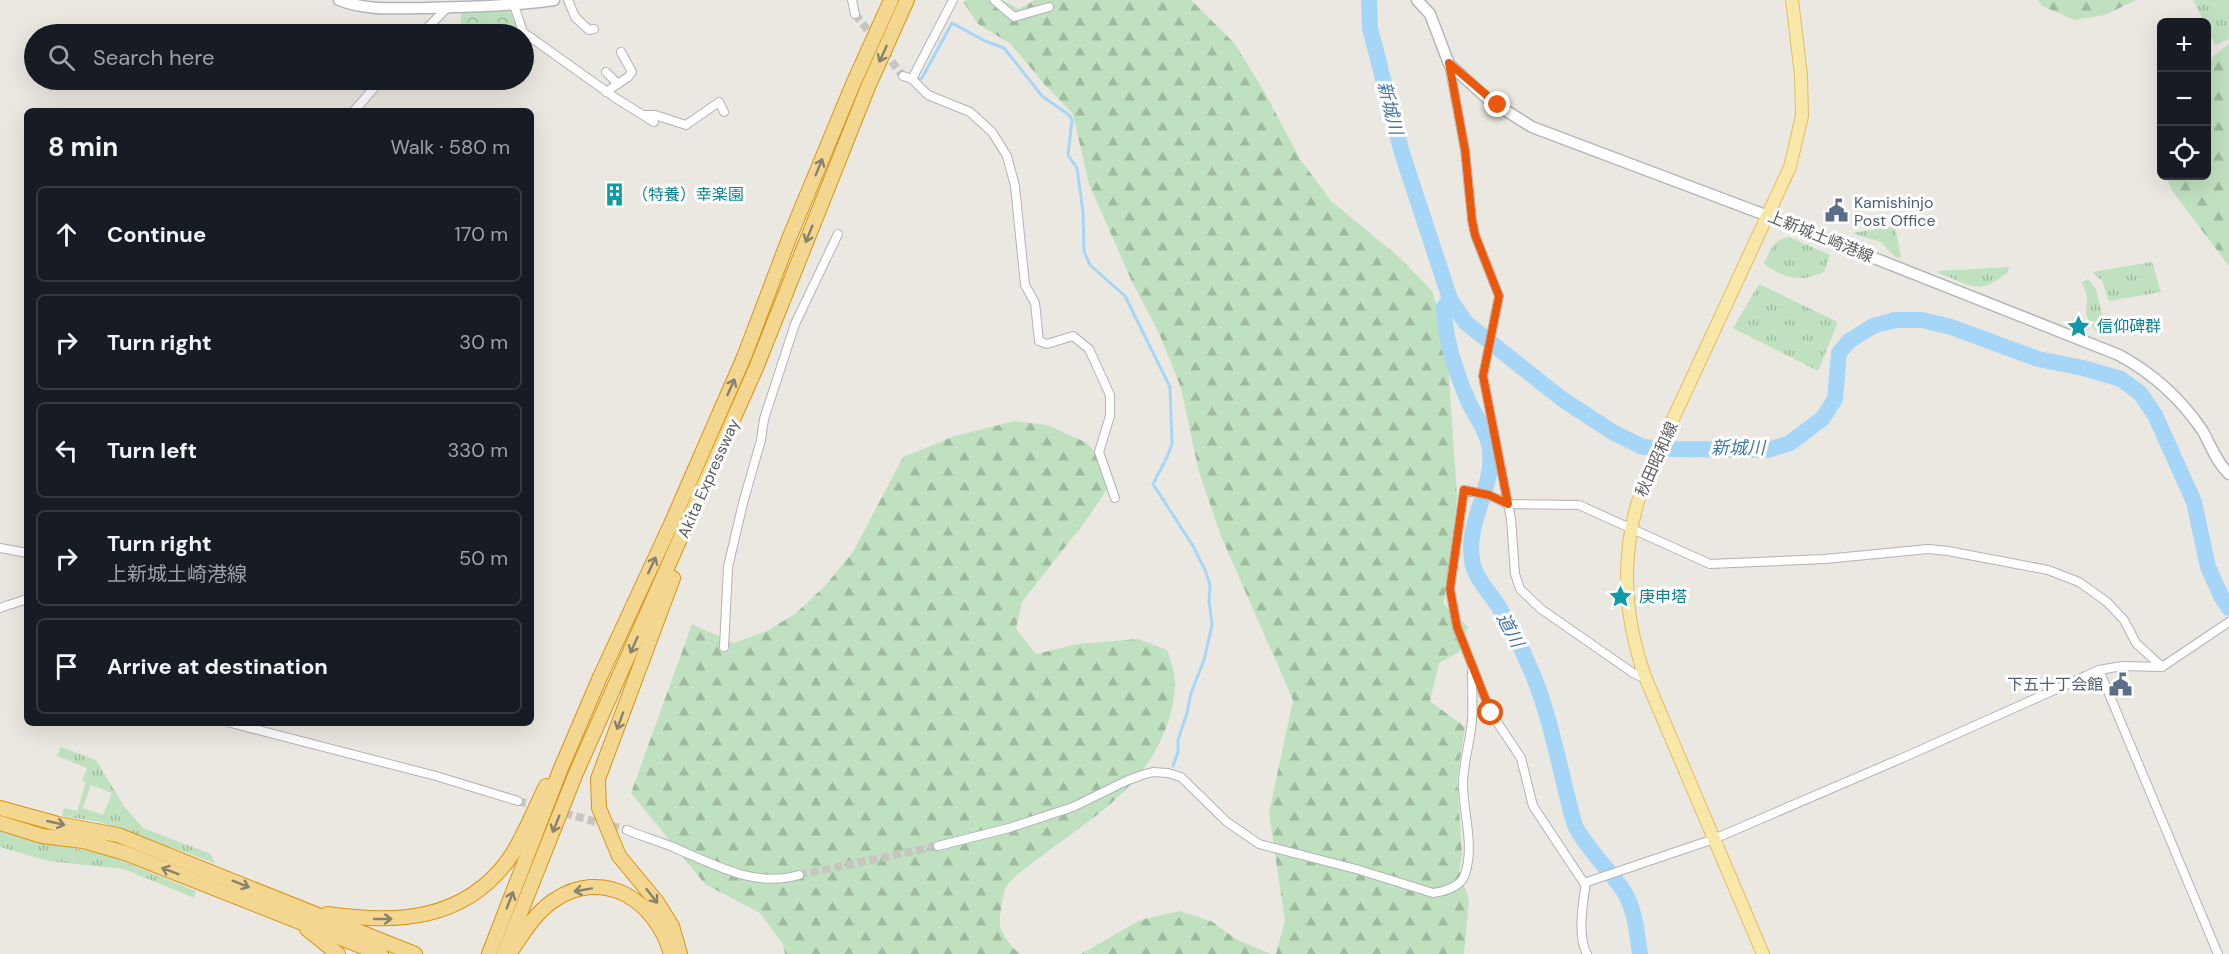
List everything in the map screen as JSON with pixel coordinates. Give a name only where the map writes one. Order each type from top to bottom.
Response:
[{"type":"highway","name":"Akita Expressway","points":[[489,954],[561,768],[739,367],[853,84],[891,0]]},
{"type":"highway","name":"Akita Expressway","points":[[504,954],[576,773],[756,368],[868,87],[907,0]]},
{"type":"highway","points":[[681,954],[672,926],[657,902],[619,856],[599,808],[598,779],[721,449]]},
{"type":"highway","points":[[298,914],[357,918],[415,917],[448,908],[490,882],[510,858],[600,677]]},
{"type":"highway","points":[[0,808],[58,824],[118,835],[298,914],[381,954]]},
{"type":"highway","points":[[0,823],[42,836],[83,841],[125,853],[416,954]]},
{"type":"highway","points":[[509,954],[529,926],[552,901],[579,889],[605,887],[630,895],[646,908],[660,925],[670,954]]},
{"type":"highway","points":[[298,914],[338,954]]},
{"type":"main road","points":[[339,0],[366,8],[392,9],[514,5],[554,0]]},
{"type":"main road","name":"上新城土崎港線","points":[[1417,0],[1430,14],[1449,63],[1489,100],[1532,127],[2045,324],[2133,363],[2177,399],[2188,411],[2202,430],[2219,462],[2229,474]]},
{"type":"main road","name":"秋田昭和線","points":[[1763,954],[1635,649],[1627,590],[1627,557],[1637,501],[1654,458],[1790,167],[1802,116],[1802,75],[1792,0]]},
{"type":"street","points":[[568,0],[575,17],[589,30],[594,29]]},
{"type":"street","points":[[852,0],[855,14]]},
{"type":"street","points":[[912,80],[953,0]]},
{"type":"street","points":[[994,0],[1014,17],[1049,7]]},
{"type":"street","points":[[514,5],[520,24]]},
{"type":"street","points":[[431,24],[447,8]]},
{"type":"street","points":[[534,40],[606,92],[654,122]]},
{"type":"street","points":[[606,92],[632,72],[621,52]]},
{"type":"street","points":[[1449,63],[1465,150],[1475,235],[1499,296],[1483,376],[1508,504],[1515,574],[1520,589],[1541,609],[1633,673],[1646,679]]},
{"type":"street","points":[[606,72],[618,84]]},
{"type":"street","points":[[903,76],[912,80],[928,96],[970,112],[992,132],[1007,156],[1015,186],[1025,285],[1035,303],[1039,340],[1047,344],[1073,336],[1089,349],[1110,395],[1110,416],[1099,452],[1115,498]]},
{"type":"street","points":[[357,108],[372,90]]},
{"type":"street","points":[[642,115],[655,115],[686,125],[719,102],[724,112]]},
{"type":"street","points":[[724,647],[728,567],[761,440],[764,419],[795,324],[838,234]]},
{"type":"street","points":[[2162,667],[2136,643],[2124,620],[2107,602],[2079,582],[2048,570],[1928,549],[1825,559],[1710,564],[1579,505],[1508,504],[1489,495],[1464,490],[1450,589],[1457,627],[1491,713],[1521,758],[1533,807],[1584,883],[1714,839],[2099,670],[2122,666],[2162,667],[2229,622]]},
{"type":"street","points":[[0,548],[24,552]]},
{"type":"street","points":[[0,608],[24,601]]},
{"type":"street","points":[[938,846],[1009,828],[1073,807],[1142,775],[1153,772],[1168,773],[1181,777],[1227,822],[1260,844],[1356,869],[1433,893],[1440,892],[1459,884],[1464,878],[1467,862],[1468,822],[1463,781],[1472,720],[1472,666]]},
{"type":"street","points":[[2099,670],[2218,954]]},
{"type":"street","points":[[243,726],[436,776],[518,801]]},
{"type":"street","points":[[627,830],[762,880],[787,879],[799,875]]},
{"type":"street","points":[[1586,882],[1582,905],[1582,930],[1584,950],[1587,954]]},
{"type":"green space","points":[[965,0],[1002,0],[1019,9],[1035,0],[1191,0],[1235,44],[1265,93],[1300,159],[1331,201],[1400,258],[1432,291],[1446,334],[1457,496],[1451,564],[1443,603],[1468,627],[1459,652],[1439,663],[1430,701],[1465,727],[1457,779],[1462,854],[1459,871],[1469,900],[1464,954],[1276,954],[1285,921],[1269,813],[1293,700],[1221,536],[1199,472],[1181,388],[1159,333],[1133,284],[1089,184],[1073,114],[1044,84],[1011,44],[978,24],[964,3]]},
{"type":"green space","points":[[2038,0],[2136,0],[2105,15],[2075,20],[2042,6]]},
{"type":"green space","points":[[2193,0],[2229,0],[2229,39],[2215,45],[2211,36],[2211,18],[2202,18]]},
{"type":"green space","points":[[510,10],[515,24],[461,24],[461,13]]},
{"type":"green space","points":[[2229,44],[2229,266],[2173,192],[2167,180],[2211,180],[2211,58]]},
{"type":"green space","points":[[1895,226],[1901,258],[1895,257],[1881,242],[1852,233]]},
{"type":"green space","points":[[1789,237],[1830,255],[1824,272],[1807,278],[1793,278],[1764,264],[1776,243]]},
{"type":"green space","points":[[2152,262],[2161,292],[2109,301],[2102,281],[2092,272]]},
{"type":"green space","points":[[2009,267],[2008,272],[1998,280],[1982,286],[1967,285],[1938,273],[1938,271]]},
{"type":"green space","points":[[2088,279],[2096,289],[2107,333],[2103,336],[2098,335],[2086,315],[2087,296],[2082,282]]},
{"type":"green space","points":[[1759,284],[1838,322],[1818,371],[1733,328]]},
{"type":"green space","points":[[1015,421],[1047,425],[1087,443],[1106,465],[1107,489],[1087,519],[1022,602],[1016,629],[1036,654],[1078,644],[1138,639],[1167,650],[1173,667],[1175,690],[1170,716],[1161,739],[1137,777],[1122,793],[1008,884],[1003,896],[1001,929],[1011,945],[1021,954],[785,954],[783,944],[760,913],[705,884],[631,793],[692,624],[734,643],[765,632],[795,614],[825,586],[853,552],[903,457],[955,436]]},
{"type":"green space","points":[[61,747],[96,760],[124,806],[143,828],[211,854],[215,863],[100,822],[62,816],[64,808],[77,811],[86,782],[82,781],[87,768],[57,756]],"holes":[[[91,785],[112,793],[103,815],[83,808]]]},
{"type":"green space","points":[[0,829],[33,840],[107,855],[196,891],[194,898],[124,869],[48,861],[0,847]]},
{"type":"green space","points":[[1179,911],[1211,921],[1236,939],[1271,954],[1081,954],[1140,920]]},
{"type":"waterway","name":"新城川","points":[[1369,0],[1370,28],[1402,153],[1450,299],[1466,323],[1562,399],[1614,433],[1643,447],[1768,450],[1790,443],[1823,418],[1835,399],[1839,353],[1849,341],[1873,326],[1895,320],[1922,320],[1951,327],[2038,359],[2121,379],[2140,393],[2155,415],[2194,502],[2208,567],[2229,608]]},
{"type":"waterway","points":[[918,80],[922,78],[952,23],[985,41],[1004,48],[1042,96],[1069,115],[1072,120],[1068,155],[1077,168],[1083,212],[1084,251],[1090,265],[1125,296],[1170,387],[1172,444],[1153,484],[1193,546],[1210,585],[1212,625],[1204,660],[1191,693],[1173,766]]},
{"type":"waterway","name":"道川","points":[[1450,299],[1444,307],[1448,344],[1464,392],[1488,439],[1491,459],[1486,487],[1473,530],[1471,545],[1473,566],[1479,579],[1508,622],[1530,668],[1550,726],[1575,826],[1627,897],[1635,921],[1640,954]]},
{"type":"tunnel","points":[[855,14],[903,76]]},
{"type":"tunnel","points":[[518,801],[627,830]]},
{"type":"tunnel","points":[[799,875],[938,846]]},
{"type":"place","name":"（特養）幸楽園","points":[[614,194]]},
{"type":"place","name":"Kamishinjo Post Office","points":[[1836,211]]},
{"type":"place","name":"信仰碑群","points":[[2079,326]]},
{"type":"place","name":"庚申塔","points":[[1621,596]]},
{"type":"place","name":"下五十丁会館","points":[[2121,684]]},
{"type":"route","points":[[1491,713],[1457,627],[1450,589],[1464,490],[1489,495],[1508,504],[1483,376],[1499,296],[1486,258],[1475,235],[1465,150],[1449,63],[1489,100],[1498,105]]}]
